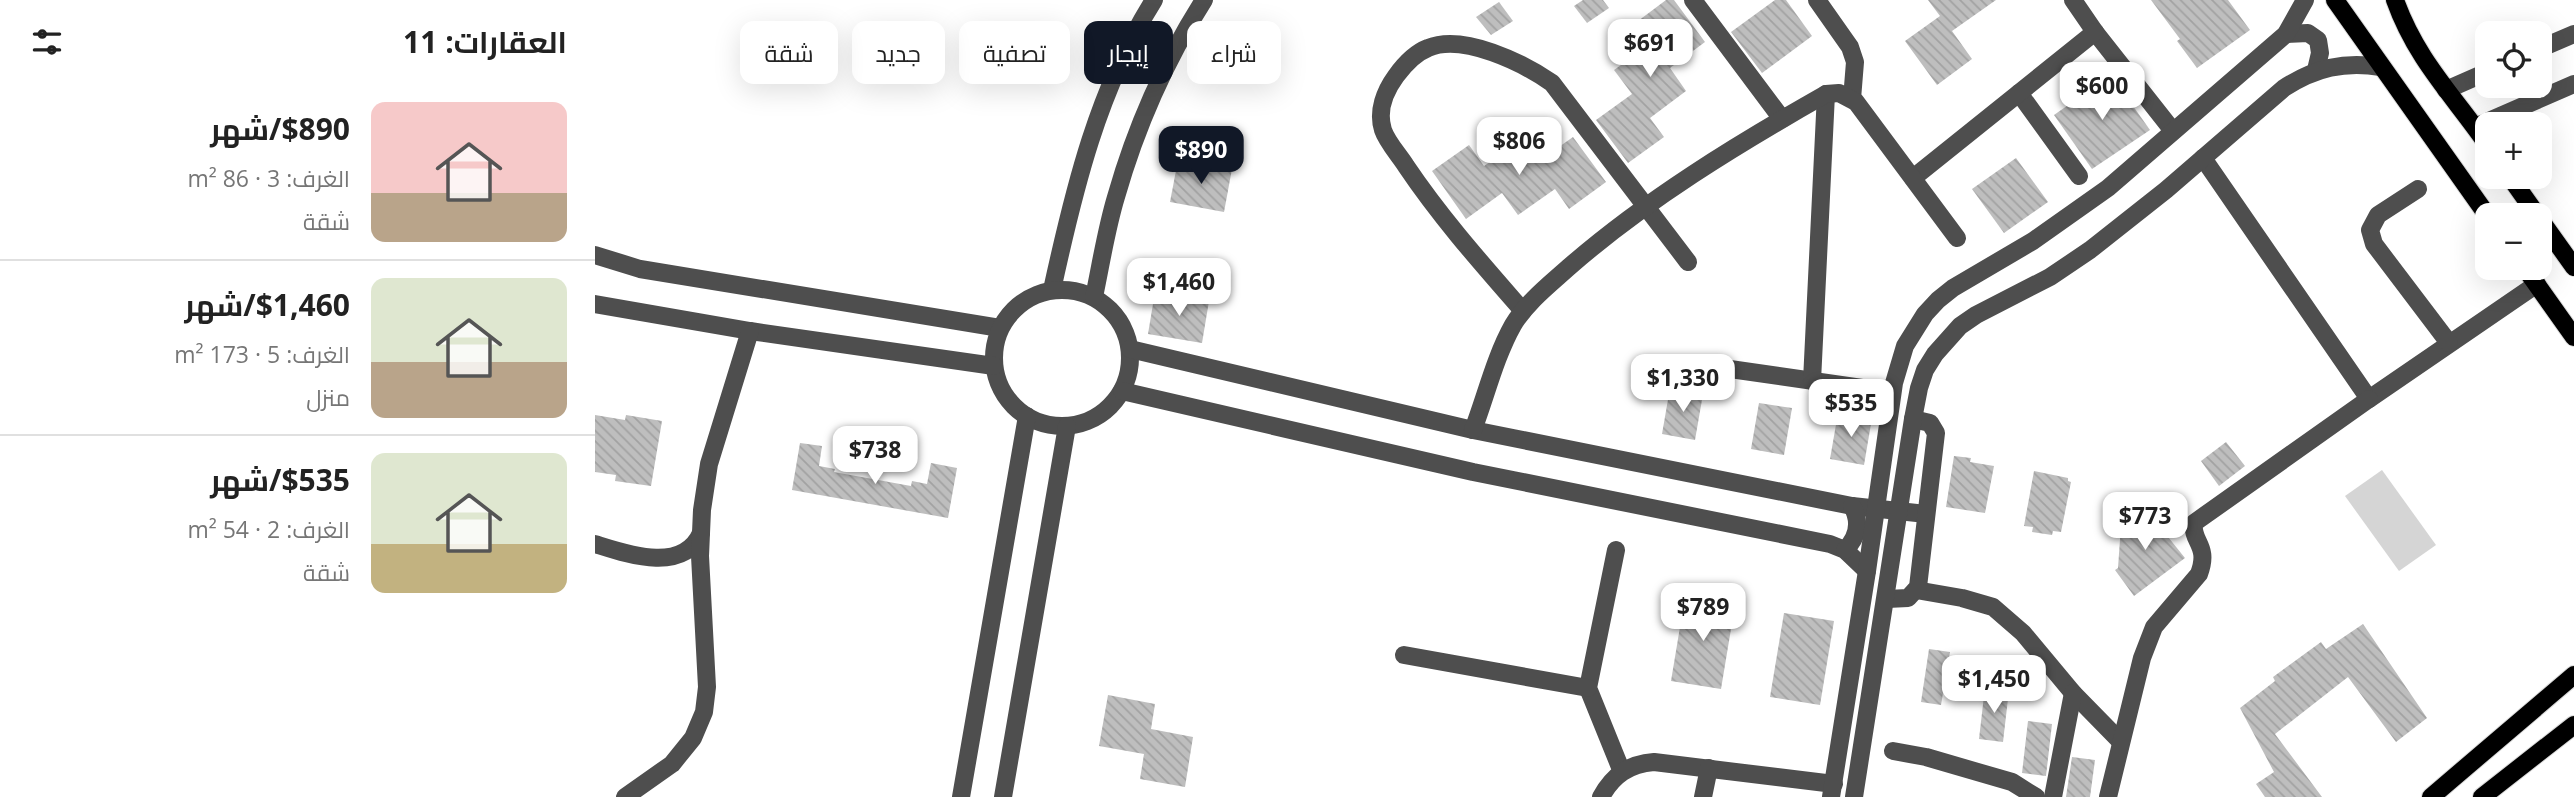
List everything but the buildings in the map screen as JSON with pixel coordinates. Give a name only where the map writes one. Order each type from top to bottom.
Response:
[{"type":"main road","points":[[2335,0],[2478,203]]},
{"type":"main road","points":[[2395,0],[2419,54],[2475,127]]},
{"type":"main road","points":[[2552,236],[2574,267]]},
{"type":"main road","points":[[2534,280],[2574,337]]},
{"type":"main road","points":[[2431,797],[2574,675]]},
{"type":"main road","points":[[2481,797],[2574,725]]},
{"type":"street","points":[[1052,290],[1075,188],[1095,125],[1120,65],[1154,0]]},
{"type":"street","points":[[1094,297],[1115,199],[1134,140],[1158,82],[1204,0]]},
{"type":"street","points":[[1693,0],[1782,119]]},
{"type":"street","points":[[1817,0],[1853,54],[1855,75],[1852,99]]},
{"type":"street","points":[[2073,0],[2173,131]]},
{"type":"street","points":[[1601,797],[1607,786],[1622,772],[1642,763],[1654,762],[1709,768],[1833,790],[1898,364],[1905,346],[1925,314],[1953,288],[2033,241],[2080,208],[2286,34],[2305,0]]},
{"type":"street","points":[[1913,178],[2095,32]]},
{"type":"street","points":[[2286,34],[2308,33],[2318,40],[2320,53],[2316,71]]},
{"type":"street","points":[[2552,43],[2574,34]]},
{"type":"street","points":[[1523,311],[1435,208],[1383,131],[1381,109],[1387,87],[1418,53],[1436,46],[1462,46],[1498,55],[1529,67],[1552,83],[1688,262]]},
{"type":"street","points":[[1854,797],[1919,388],[1925,370],[1946,339],[1976,315],[2050,277],[2090,250],[2129,221],[2284,88],[2316,71],[2350,64],[2381,67]]},
{"type":"street","points":[[2447,90],[2475,77]]},
{"type":"street","points":[[2510,112],[2574,84]]},
{"type":"street","points":[[1473,430],[1506,340],[1523,311],[1547,286],[1597,243],[1746,139],[1826,94],[1839,93],[1852,99],[1957,238]]},
{"type":"street","points":[[2019,93],[2079,176]]},
{"type":"street","points":[[1812,381],[1826,94]]},
{"type":"street","points":[[2203,158],[2369,399]]},
{"type":"street","points":[[2418,189],[2378,215],[2369,230],[2375,244],[2449,344]]},
{"type":"street","points":[[595,255],[640,269],[1000,328]]},
{"type":"street","points":[[2108,797],[2142,658],[2154,627],[2199,574],[2203,565],[2201,544],[2193,530],[2194,523],[2537,284]]},
{"type":"street","points":[[1052,290],[1074,290],[1094,297],[1111,310],[1123,328],[1130,349],[1130,369],[1122,391],[1109,408],[1089,421],[1067,426],[1053,425],[1027,416],[1011,403],[1000,386],[994,366],[994,346],[1000,328],[1013,310],[1031,297],[1052,290]]},
{"type":"street","points":[[595,304],[750,331],[994,366]]},
{"type":"street","points":[[625,797],[660,774],[678,758],[693,738],[703,712],[707,675],[701,533],[709,464],[750,331]]},
{"type":"street","points":[[1130,349],[1473,430],[1852,506],[1926,514]]},
{"type":"street","points":[[1688,363],[1869,389]]},
{"type":"street","points":[[1122,391],[1473,472],[1830,544],[1845,550],[1867,571]]},
{"type":"street","points":[[961,797],[1027,416]]},
{"type":"street","points":[[1887,599],[1908,598],[1916,590],[1935,430],[1930,423],[1913,419]]},
{"type":"street","points":[[1003,797],[1067,426]]},
{"type":"street","points":[[1845,550],[1858,529],[1856,513],[1852,506]]},
{"type":"street","points":[[595,544],[643,556],[674,556],[694,545],[701,533]]},
{"type":"street","points":[[1616,550],[1588,688],[1622,772]]},
{"type":"street","points":[[1916,590],[1962,598],[1993,607],[2023,634],[2073,693],[2120,741]]},
{"type":"street","points":[[1404,655],[1588,688]]},
{"type":"street","points":[[2053,797],[2073,693]]},
{"type":"street","points":[[1893,751],[1927,757],[2012,782],[2036,797]]},
{"type":"street","points":[[1839,753],[1861,756]]},
{"type":"street","points":[[1703,797],[1709,768]]},
{"type":"shaded area","points":[[2382,470],[2436,545],[2399,571],[2345,496]]}]
